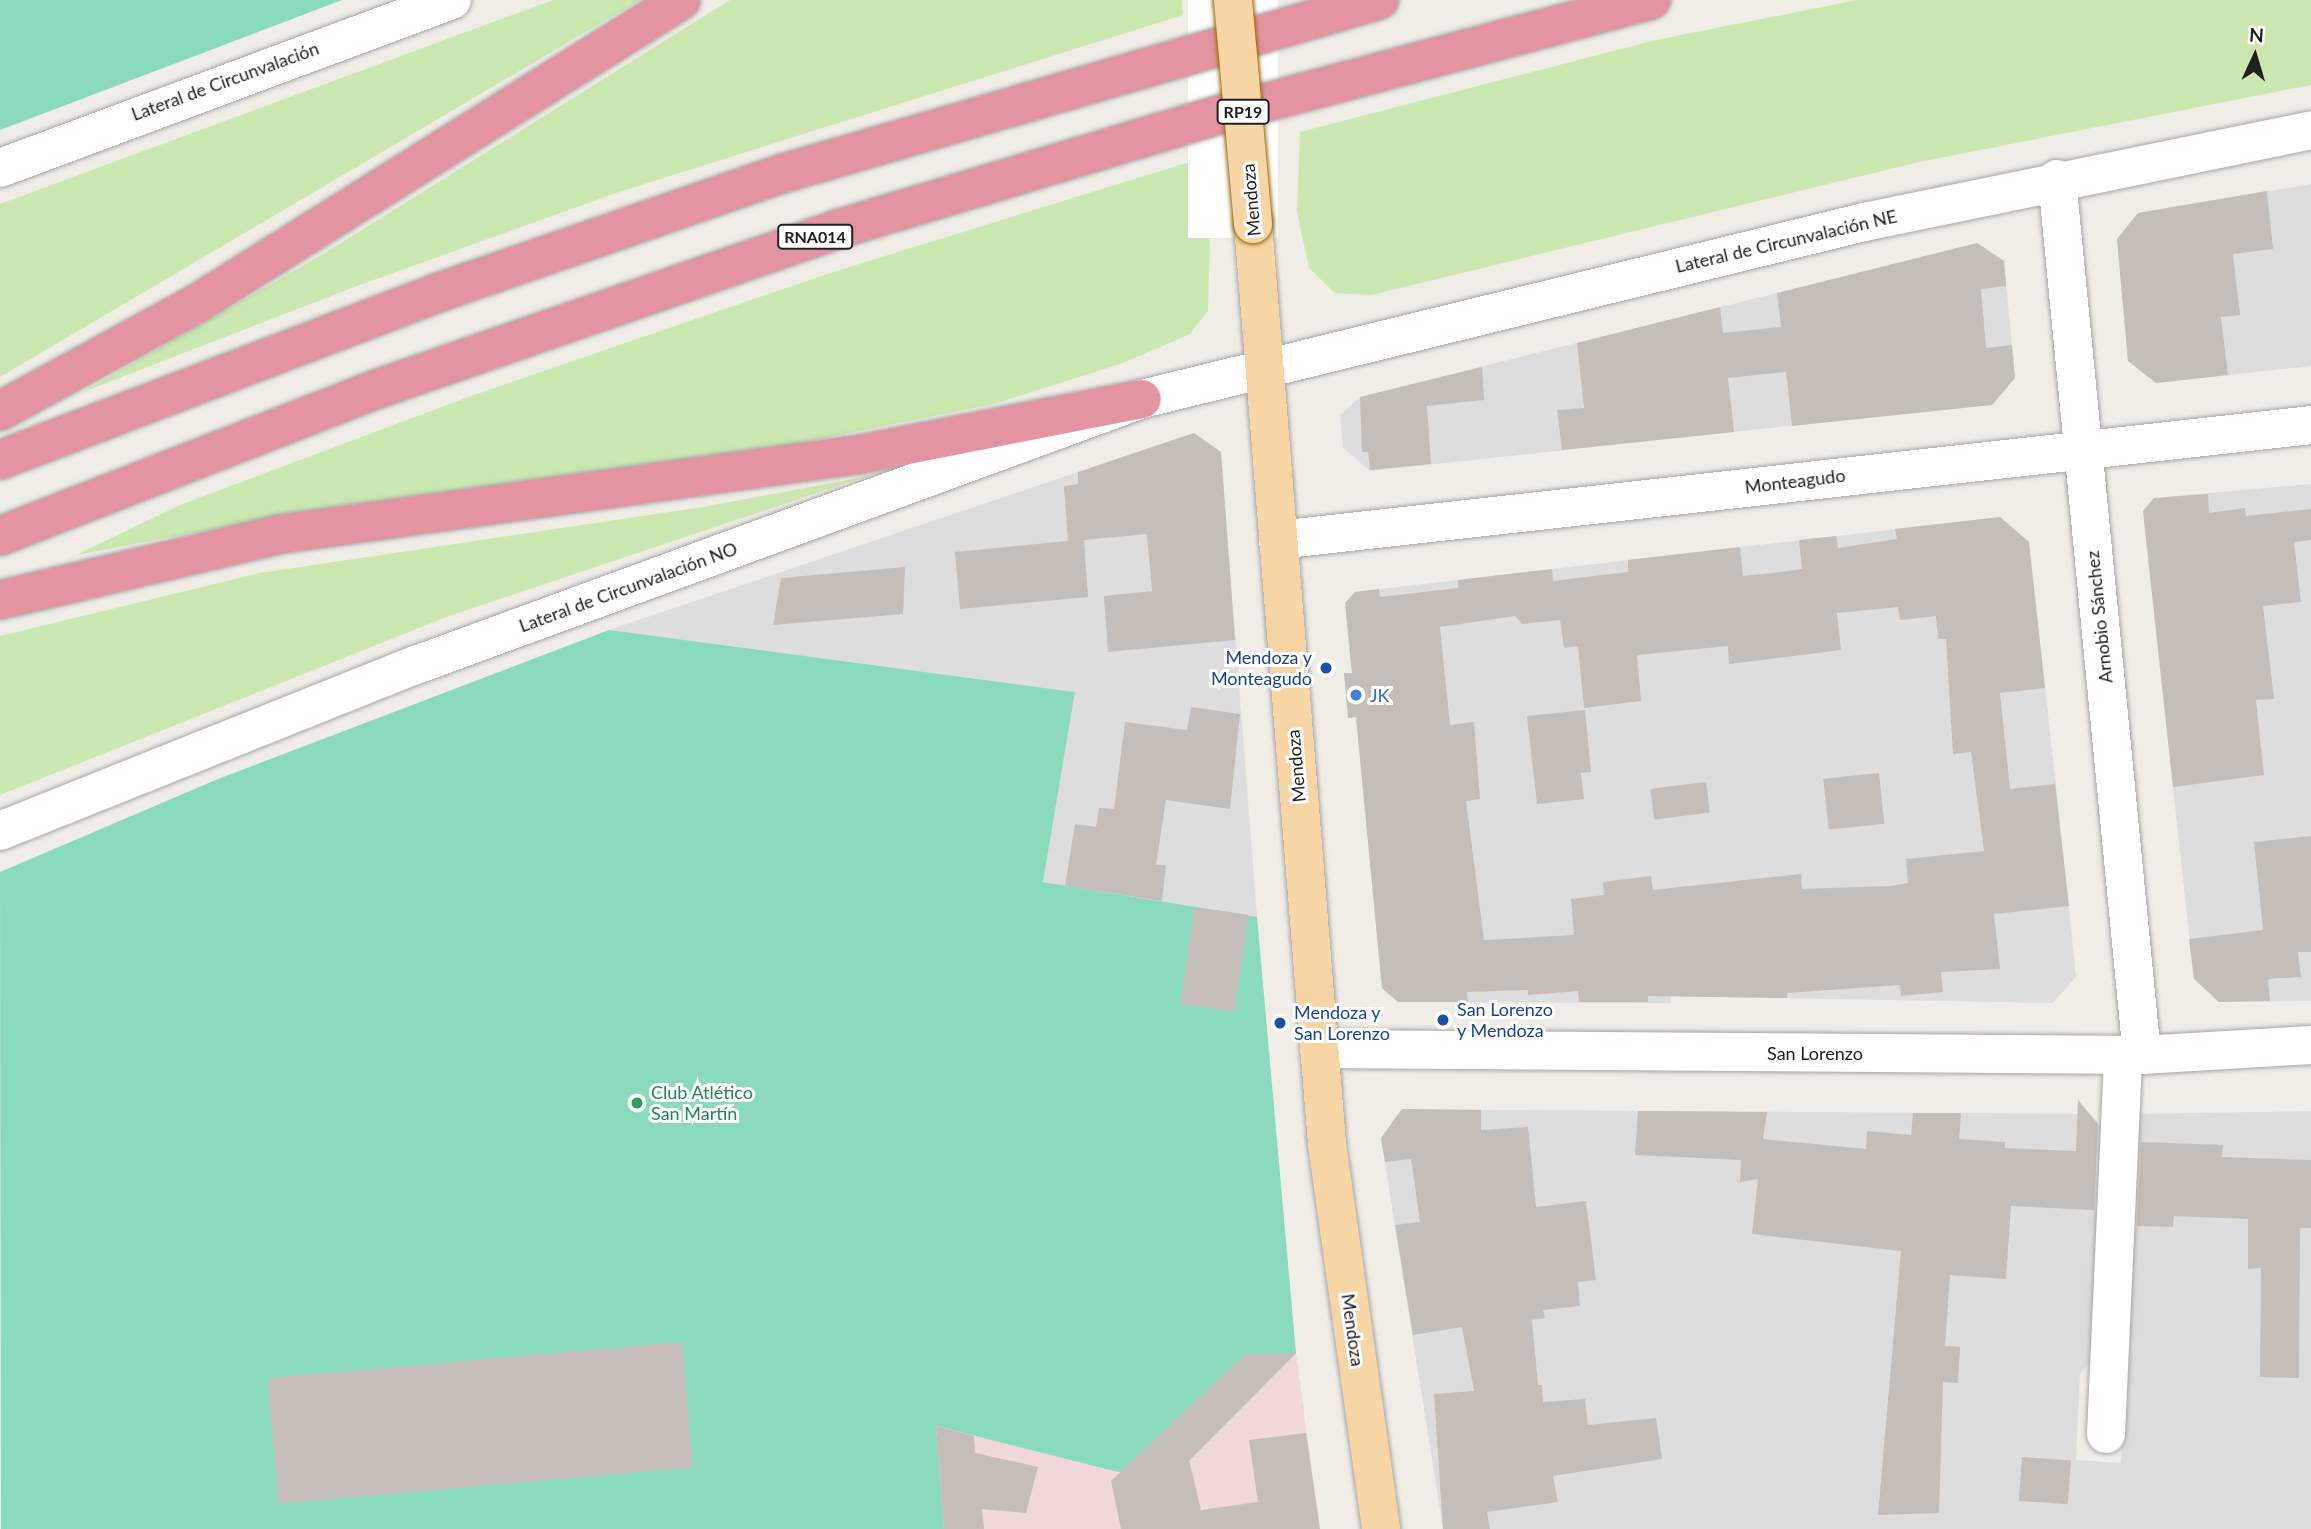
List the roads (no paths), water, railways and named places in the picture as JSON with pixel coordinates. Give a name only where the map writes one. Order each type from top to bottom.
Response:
[{"type":"highway","points":[[0,411],[198,303],[681,0]]},
{"type":"highway","points":[[0,460],[440,292],[781,174],[1379,0]]},
{"type":"highway","name":"RNA014","points":[[0,536],[377,389],[835,230],[1226,113],[1651,0]]},
{"type":"highway","points":[[0,600],[293,532],[862,454],[1142,398]]},
{"type":"main road","name":"Mendoza","points":[[1233,0],[1319,1049],[1381,1529]]},
{"type":"street","name":"Lateral de Circunvalación","points":[[0,168],[452,0]]},
{"type":"street","name":"Lateral de Circunvalación NE","points":[[1265,369],[2057,179],[2311,130]]},
{"type":"street","name":"Arnobio Sánchez","points":[[2057,179],[2083,448],[2132,1055],[2106,1434]]},
{"type":"street","name":"Lateral de Circunvalación NO","points":[[0,831],[416,665],[1142,398],[1265,369]]},
{"type":"street","name":"Monteagudo","points":[[1278,540],[2083,448],[2311,425]]},
{"type":"street","name":"San Lorenzo","points":[[1319,1049],[2132,1055],[2311,1045]]},
{"type":"place","name":"Mendoza y Monteagudo","points":[[1326,668]]},
{"type":"place","name":"JK","points":[[1356,695]]},
{"type":"place","name":"San Lorenzo y Mendoza","points":[[1443,1020]]},
{"type":"place","name":"Mendoza y San Lorenzo","points":[[1280,1023]]},
{"type":"place","name":"Club Atlético San Martín","points":[[637,1103]]}]
